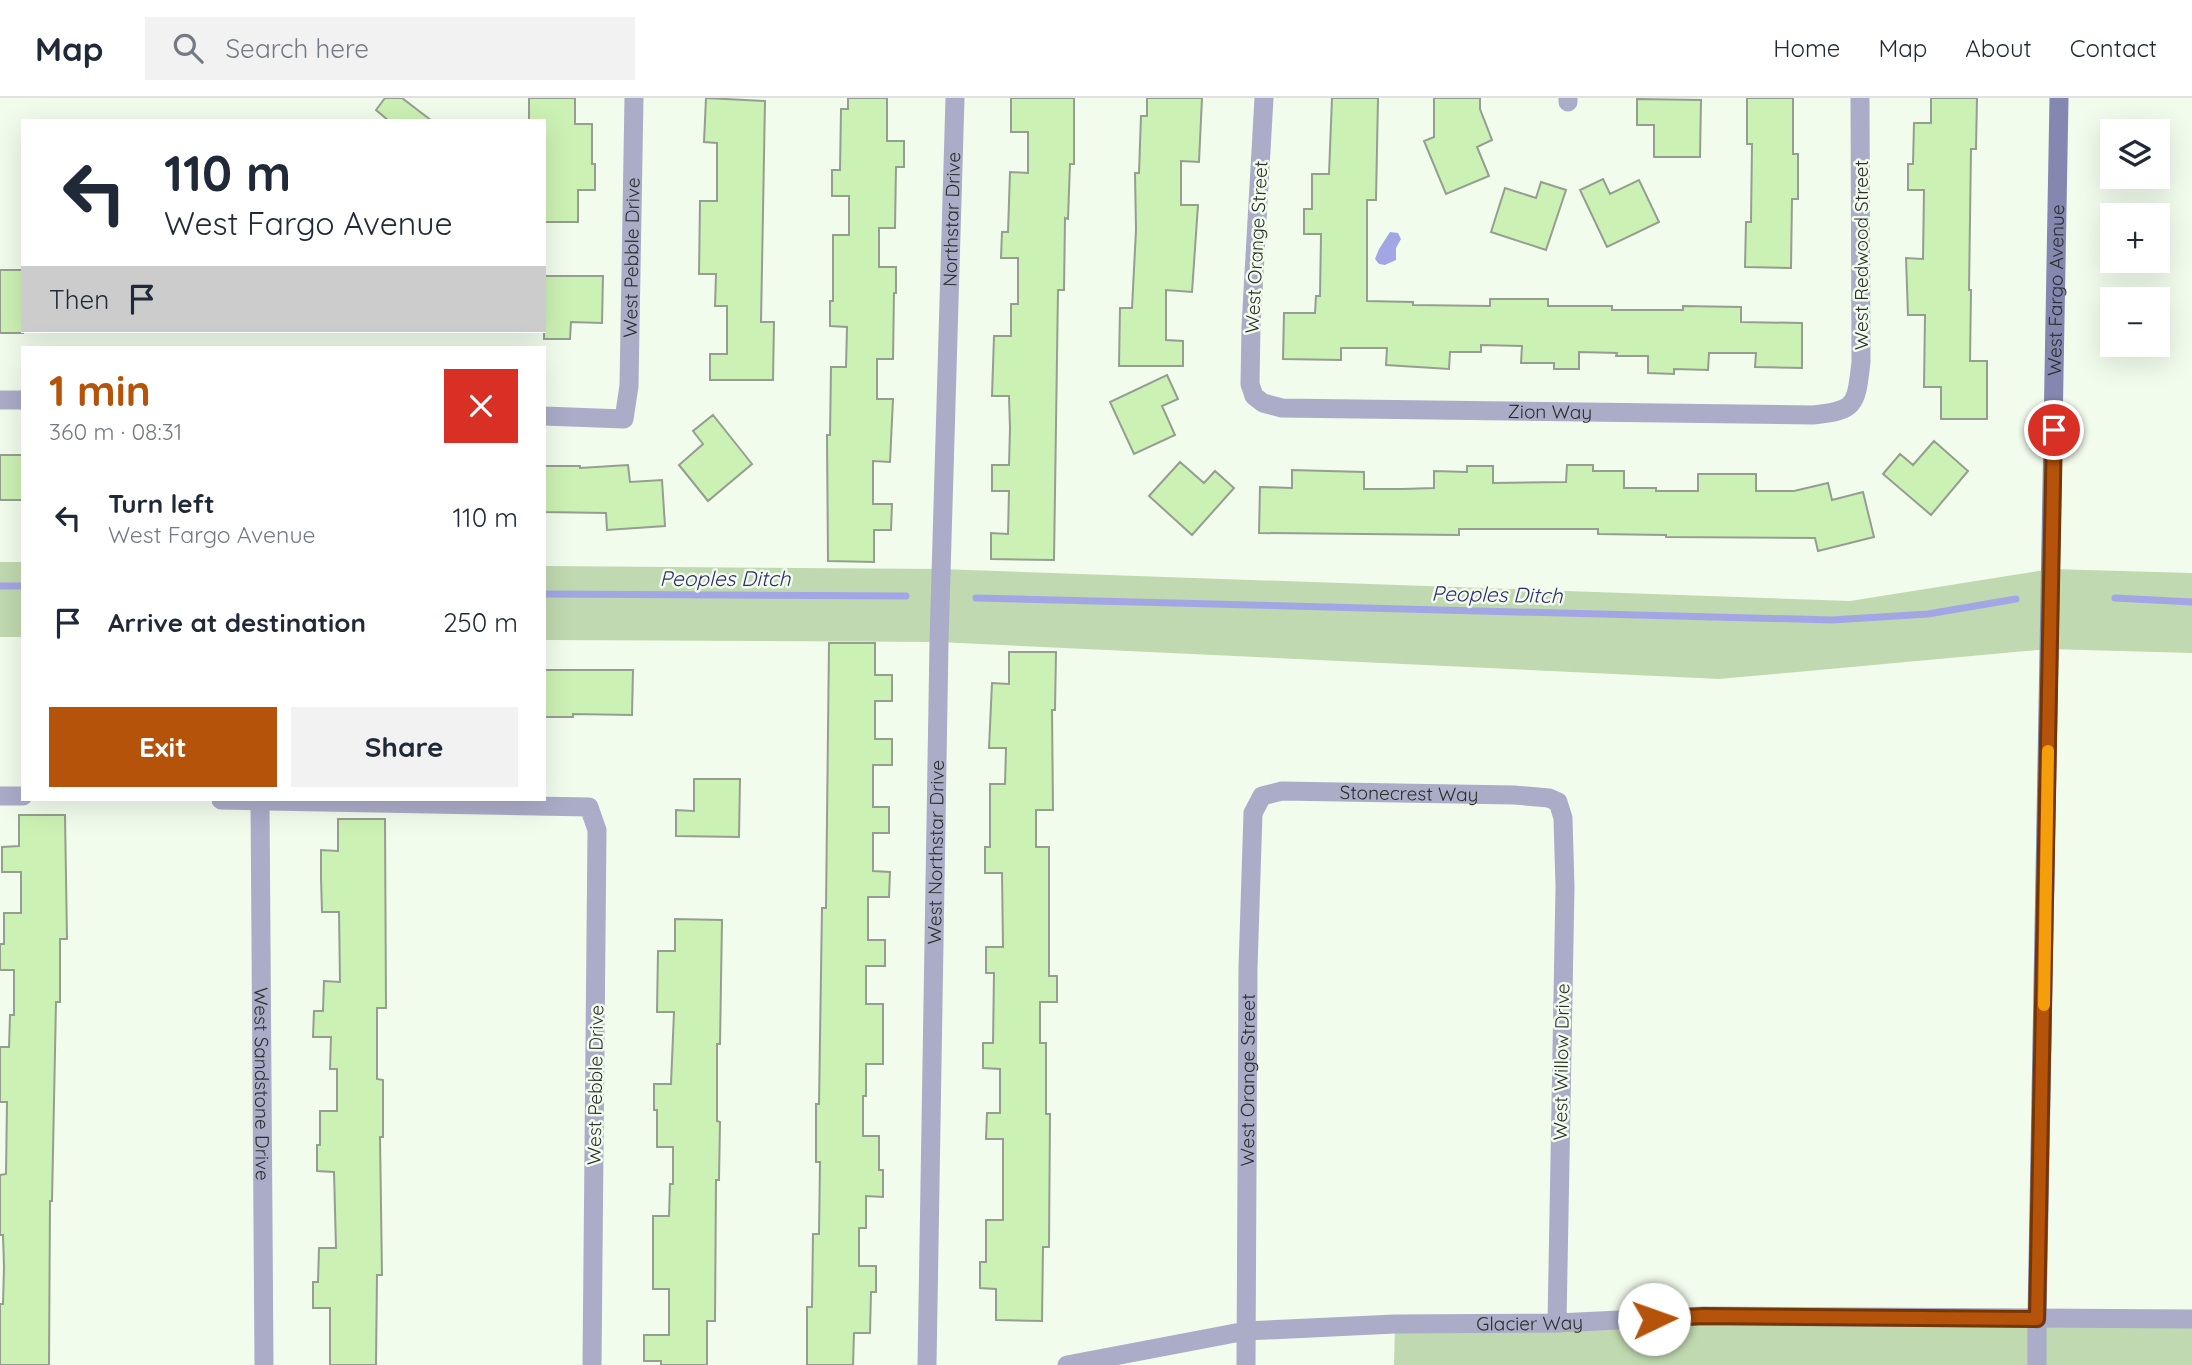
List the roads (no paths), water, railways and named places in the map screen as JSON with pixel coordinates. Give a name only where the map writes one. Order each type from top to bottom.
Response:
[{"type":"main road","name":"West Fargo Avenue","points":[[2037,1319],[2060,98]]},
{"type":"street","name":"West Pebble Drive","points":[[546,416],[624,419],[629,386],[634,98]]},
{"type":"street","name":"Northstar Drive","points":[[947,340],[955,98]]},
{"type":"street","name":"West Orange Street","points":[[1254,396],[1250,384],[1251,326],[1264,98]]},
{"type":"street","name":"West Redwood Street","points":[[1847,409],[1858,388],[1861,362],[1860,98]]},
{"type":"street","name":"West Northstar Drive","points":[[928,1365],[939,642],[947,340]]},
{"type":"street","name":"Zion Way","points":[[1254,396],[1263,403],[1282,408],[1813,415],[1839,413],[1847,409]]},
{"type":"street","points":[[0,400],[21,401]]},
{"type":"street","name":"Stonecrest Way","points":[[1262,796],[1282,791],[1500,795],[1549,798],[1558,802]]},
{"type":"street","points":[[0,796],[21,796]]},
{"type":"street","name":"West Orange Street","points":[[1246,1365],[1248,982],[1252,813],[1262,796]]},
{"type":"street","name":"West Sandstone Drive","points":[[260,801],[264,1365]]},
{"type":"street","name":"West Pebble Drive","points":[[307,801],[589,807],[597,830],[592,1365]]},
{"type":"street","name":"West Willow Drive","points":[[1557,1324],[1565,887],[1563,818],[1558,802]]},
{"type":"street","name":"Glacier Way","points":[[1067,1365],[1246,1331],[1395,1324],[1557,1324],[1703,1316],[2192,1319]]},
{"type":"street","name":"West Fargo Avenue","points":[[2037,1319],[2037,1365]]},
{"type":"water","points":[[1390,232],[1398,233],[1401,239],[1396,248],[1396,260],[1385,265],[1379,264],[1375,259]]},
{"type":"waterway","name":"Peoples Ditch","points":[[0,586],[21,586]]},
{"type":"waterway","name":"Peoples Ditch","points":[[546,594],[906,596]]},
{"type":"waterway","name":"Peoples Ditch","points":[[976,598],[1832,620],[1928,614],[2016,599]]},
{"type":"waterway","name":"Peoples Ditch","points":[[2115,598],[2192,602]]}]
